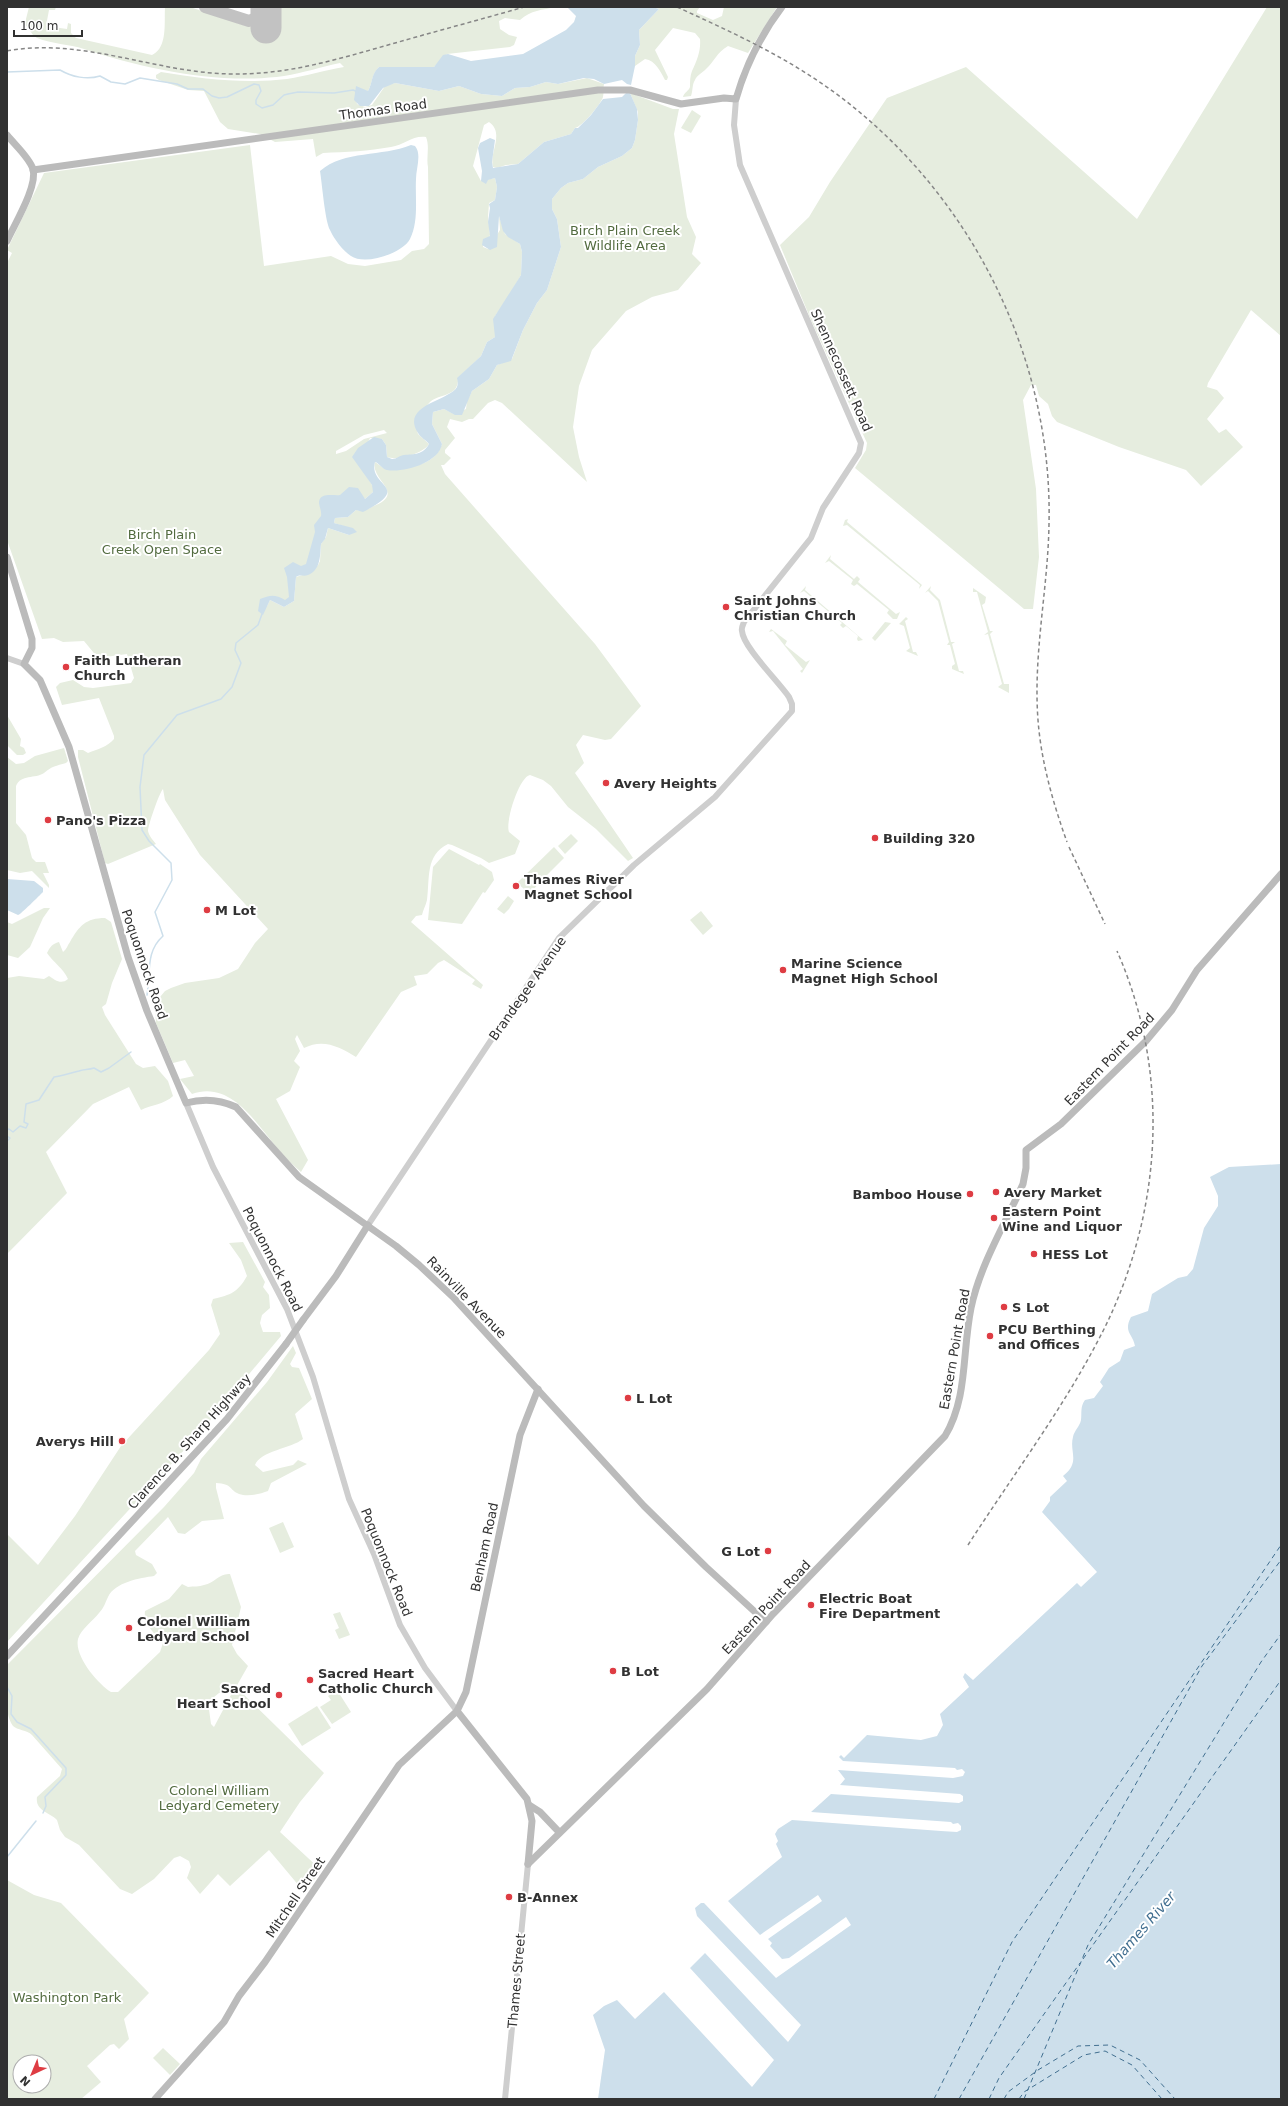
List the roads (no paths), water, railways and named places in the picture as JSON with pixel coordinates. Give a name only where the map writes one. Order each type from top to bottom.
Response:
[{"type":"main road","name":"Shennecossett Road","points":[[736,99],[754,48],[764,31],[782,7]]},
{"type":"main road","name":"Thomas Road","points":[[33,170],[584,91],[628,90],[681,104],[724,98],[736,99]]},
{"type":"main road","points":[[7,135],[28,161],[33,170],[32,184],[7,241]]},
{"type":"main road","points":[[7,557],[32,639],[32,648],[24,664]]},
{"type":"main road","name":"Poquonnock Road","points":[[24,664],[33,671],[40,680],[76,765],[107,887],[128,957],[147,1011],[186,1103]]},
{"type":"main road","name":"Eastern Point Road","points":[[528,1864],[559,1832],[707,1689],[766,1622],[945,1436],[953,1423],[961,1392],[969,1321],[977,1285],[1023,1184],[1026,1168],[1026,1150],[1061,1124],[1146,1041],[1172,1010],[1197,970],[1281,874]]},
{"type":"main road","name":"Rainville Avenue","points":[[186,1103],[209,1099],[227,1103],[236,1107],[299,1177],[419,1264],[440,1284],[538,1389],[644,1506],[700,1561],[766,1622]]},
{"type":"main road","name":"Clarence B. Sharp Highway","points":[[7,1656],[227,1419],[286,1344],[336,1276],[368,1226]]},
{"type":"main road","name":"Benham Road","points":[[457,1711],[466,1692],[520,1436],[538,1389]]},
{"type":"main road","name":"Poquonnock Road","points":[[457,1711],[484,1748],[522,1793],[529,1805],[532,1822],[528,1864]]},
{"type":"main road","name":"Mitchell Street","points":[[155,2099],[224,2022],[239,1996],[265,1962],[395,1770],[457,1711]]},
{"type":"main road","points":[[529,1805],[540,1812],[559,1832]]},
{"type":"street","name":"Shennecossett Road","points":[[726,786],[788,717],[792,709],[789,697],[744,639],[741,630],[744,622],[811,538],[823,508],[861,448],[858,434],[795,295],[740,165],[734,125],[736,99]]},
{"type":"street","name":"Poquonnock Road","points":[[7,658],[24,664]]},
{"type":"street","name":"Brandegee Avenue","points":[[368,1226],[559,938],[634,865],[726,786]]},
{"type":"street","name":"Poquonnock Road","points":[[186,1103],[213,1167],[287,1309],[313,1377],[349,1499],[374,1554],[400,1626],[425,1668],[457,1711]]},
{"type":"street","name":"Thames Street","points":[[505,2099],[528,1864]]},
{"type":"water","points":[[567,7],[653,7],[659,9],[639,30],[640,45],[635,56],[635,66],[631,85],[622,80],[604,84],[594,79],[584,78],[558,84],[546,82],[530,87],[515,88],[502,96],[481,94],[459,86],[439,91],[395,83],[383,88],[369,106],[360,106],[354,100],[356,86],[368,91],[373,75],[379,67],[434,67],[443,55],[448,54],[471,61],[523,54],[566,30],[574,22],[576,16]]},
{"type":"water","points":[[626,93],[630,93],[637,109],[638,120],[635,140],[632,148],[622,156],[598,167],[583,179],[568,183],[561,188],[552,199],[552,209],[557,219],[561,247],[547,290],[537,303],[523,330],[511,361],[497,365],[489,379],[472,391],[462,415],[455,415],[444,409],[433,412],[432,424],[442,444],[439,451],[434,456],[411,468],[394,471],[387,470],[375,462],[377,477],[386,487],[387,491],[385,497],[363,512],[356,510],[348,517],[335,518],[334,523],[353,528],[357,532],[349,535],[328,528],[325,539],[321,544],[318,566],[308,575],[296,577],[294,601],[284,607],[270,600],[263,615],[258,611],[260,599],[272,596],[285,600],[289,597],[287,577],[284,568],[293,562],[301,566],[306,564],[315,532],[314,525],[321,516],[320,499],[328,495],[340,495],[349,487],[358,488],[365,499],[373,492],[372,485],[352,457],[358,448],[374,437],[382,439],[386,445],[387,457],[392,459],[403,455],[415,454],[427,448],[429,444],[418,433],[414,424],[415,416],[420,410],[452,392],[457,387],[457,378],[481,356],[487,342],[495,337],[493,319],[521,275],[522,252],[520,244],[508,237],[503,231],[499,216],[497,247],[490,250],[482,245],[483,239],[490,236],[488,222],[490,208],[489,204],[495,200],[497,187],[495,178],[488,180],[486,184],[481,181],[482,171],[478,148],[480,143],[490,138],[495,140],[492,162],[493,168],[518,164],[544,142],[571,134],[575,128],[578,128],[591,115],[603,99],[622,97]]},
{"type":"water","points":[[411,145],[415,146],[417,149],[418,157],[416,179],[416,217],[410,239],[400,249],[374,259],[357,259],[351,256],[336,241],[328,225],[320,171],[330,164],[340,160],[400,149]]},
{"type":"water","points":[[7,879],[34,881],[43,888],[43,892],[18,915],[7,910]]},
{"type":"water","name":"Thames River","points":[[1281,1164],[1281,2099],[598,2099],[605,2050],[593,2015],[604,2006],[617,2000],[635,2019],[664,1992],[752,2087],[774,2060],[690,1968],[705,1953],[788,2042],[801,2025],[697,1916],[695,1908],[701,1903],[704,1903],[776,1978],[851,1925],[846,1917],[789,1958],[782,1959],[770,1946],[772,1943],[768,1939],[822,1901],[818,1895],[760,1935],[728,1901],[782,1857],[776,1844],[778,1841],[775,1834],[778,1829],[792,1820],[957,1832],[961,1830],[961,1826],[958,1823],[953,1824],[951,1822],[811,1812],[831,1794],[959,1803],[963,1801],[963,1796],[960,1794],[840,1785],[845,1779],[838,1770],[953,1778],[963,1776],[965,1772],[962,1769],[957,1770],[955,1768],[843,1761],[839,1757],[841,1755],[844,1758],[867,1735],[921,1740],[937,1736],[943,1725],[940,1714],[969,1687],[963,1677],[965,1673],[973,1680],[1077,1583],[1081,1587],[1097,1572],[1042,1512],[1050,1501],[1050,1497],[1067,1481],[1063,1476],[1072,1466],[1072,1442],[1081,1420],[1083,1403],[1085,1400],[1094,1398],[1103,1386],[1100,1382],[1109,1368],[1120,1361],[1124,1350],[1135,1346],[1128,1330],[1131,1317],[1148,1311],[1152,1294],[1178,1278],[1187,1276],[1193,1269],[1204,1228],[1218,1206],[1218,1196],[1210,1177],[1229,1167]]},
{"type":"waterway","points":[[7,72],[60,70],[75,76],[85,78],[100,76],[111,82],[125,84],[140,78],[177,84],[188,89],[203,89],[212,96],[219,98],[227,97],[254,84],[259,85],[261,91],[256,100],[256,104],[262,108],[273,105],[284,95],[298,92],[334,93],[353,90],[358,92]]},
{"type":"waterway","points":[[147,995],[151,956],[157,942],[163,936],[155,912],[172,880],[171,863],[149,841],[142,830],[140,787],[144,755],[177,715],[221,699],[232,687],[241,663],[235,650],[236,643],[258,625],[262,614]]},
{"type":"waterway","points":[[7,1130],[9,1129],[13,1132],[20,1126],[26,1128],[28,1124],[24,1122],[26,1104],[39,1100],[54,1077],[94,1068],[101,1072],[131,1052]]},
{"type":"waterway","points":[[7,1136],[10,1138],[7,1141]]},
{"type":"waterway","points":[[7,1687],[12,1696],[11,1714],[17,1722],[31,1729],[66,1768],[66,1775],[45,1797],[46,1806],[43,1813]]},
{"type":"waterway","points":[[7,1857],[36,1821]]},
{"type":"railway","points":[[7,51],[35,48],[63,49],[91,52],[203,72],[251,74],[310,66],[524,7]]},
{"type":"railway","points":[[677,7],[733,33],[807,73],[874,125],[919,171],[958,221],[991,276],[1017,335],[1035,396],[1046,459],[1049,524],[1037,671],[1038,720],[1048,782],[1067,842]]},
{"type":"railway","points":[[1069,847],[1105,924]]},
{"type":"railway","points":[[968,1545],[1058,1409],[1091,1354],[1106,1325],[1125,1280],[1139,1234],[1149,1186],[1153,1139],[1152,1091],[1146,1043],[1134,997],[1117,951]]},
{"type":"place","name":"Saint Johns Christian Church","points":[[726,607]]},
{"type":"place","name":"Faith Lutheran Church","points":[[66,667]]},
{"type":"place","name":"Avery Heights","points":[[606,783]]},
{"type":"place","name":"Pano's Pizza","points":[[48,820]]},
{"type":"place","name":"Building 320","points":[[875,838]]},
{"type":"place","name":"Thames River Magnet School","points":[[516,886]]},
{"type":"place","name":"M Lot","points":[[207,910]]},
{"type":"place","name":"Marine Science Magnet High School","points":[[783,970]]},
{"type":"place","name":"Avery Market","points":[[996,1192]]},
{"type":"place","name":"Bamboo House","points":[[970,1194]]},
{"type":"place","name":"Eastern Point Wine and Liquor","points":[[994,1218]]},
{"type":"place","name":"HESS Lot","points":[[1034,1254]]},
{"type":"place","name":"S Lot","points":[[1004,1307]]},
{"type":"place","name":"PCU Berthing and Offices","points":[[990,1336]]},
{"type":"place","name":"L Lot","points":[[628,1398]]},
{"type":"place","name":"Averys Hill","points":[[122,1441]]},
{"type":"place","name":"G Lot","points":[[768,1551]]},
{"type":"place","name":"Electric Boat Fire Department","points":[[811,1605]]},
{"type":"place","name":"Colonel William Ledyard School","points":[[129,1628]]},
{"type":"place","name":"B Lot","points":[[613,1671]]},
{"type":"place","name":"Sacred Heart Catholic Church","points":[[310,1680]]},
{"type":"place","name":"Sacred Heart School","points":[[279,1695]]},
{"type":"place","name":"B-Annex","points":[[509,1897]]},
{"type":"park label","name":"Birch Plain Creek Wildlife Area","points":[[625,238]]},
{"type":"park label","name":"Birch Plain Creek Open Space","points":[[162,542]]},
{"type":"park label","name":"Colonel William Ledyard Cemetery","points":[[219,1798]]},
{"type":"park label","name":"Washington Park","points":[[67,1997]]}]
